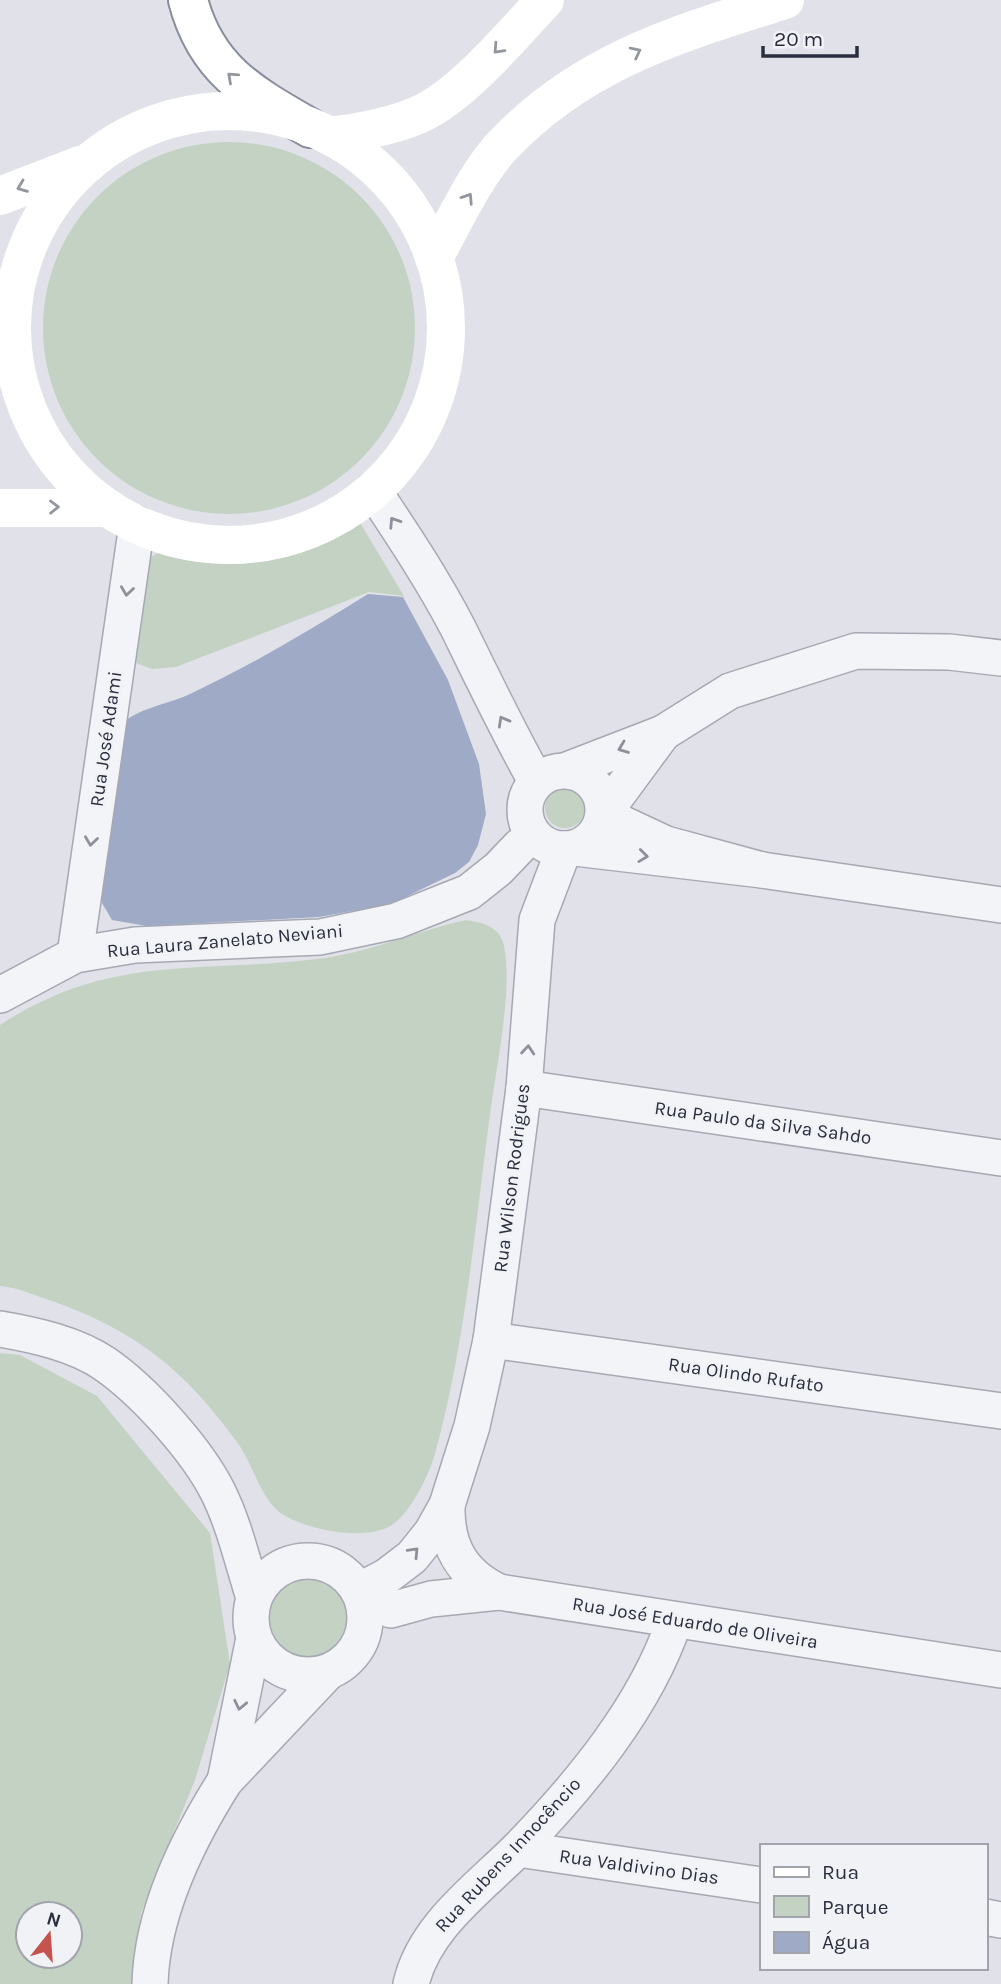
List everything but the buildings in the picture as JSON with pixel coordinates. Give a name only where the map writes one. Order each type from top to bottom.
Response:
[{"type":"main road","points":[[0,508],[123,516],[197,542],[260,542],[321,525],[373,491],[410,448],[435,397],[443,369],[446,313],[434,258],[410,208],[393,187],[353,150],[249,92],[219,65],[199,34],[188,0]]},
{"type":"main road","points":[[123,516],[82,487],[58,462],[25,404],[8,361],[12,339],[12,306],[18,273],[45,212],[65,185],[89,162],[116,143],[146,128],[178,118],[211,112],[245,112],[278,117],[319,132],[366,131],[419,115],[475,74],[545,0]]},
{"type":"main road","points":[[434,258],[464,204],[503,145],[573,85],[659,40],[785,0]]},
{"type":"main road","points":[[0,195],[89,162]]},
{"type":"street","points":[[373,491],[421,563],[457,627],[487,692],[551,776]]},
{"type":"street","name":"Rua José Adami","points":[[75,955],[123,516]]},
{"type":"street","points":[[546,843],[525,802],[551,776],[663,733],[730,691],[856,651],[949,652],[1001,658]]},
{"type":"street","points":[[546,843],[588,841],[599,830],[604,814],[663,733]]},
{"type":"street","points":[[551,776],[587,777],[600,792],[604,814]]},
{"type":"street","points":[[604,814],[666,844],[762,870]]},
{"type":"street","points":[[546,843],[762,870],[1001,905]]},
{"type":"street","name":"Rua Laura Zanelato Neviani","points":[[0,995],[75,955],[135,945],[320,937],[396,922],[469,892],[498,869],[546,843]]},
{"type":"street","name":"Rua Wilson Rodrigues","points":[[369,1611],[387,1576],[412,1557],[432,1532],[447,1505],[472,1426],[492,1339],[524,1088],[546,843]]},
{"type":"street","name":"Rua Paulo da Silva Sahdo","points":[[524,1088],[1001,1158]]},
{"type":"street","points":[[0,1329],[40,1336],[104,1363],[147,1401],[196,1458],[218,1492],[254,1598]]},
{"type":"street","name":"Rua Olindo Rufato","points":[[492,1339],[1001,1411]]},
{"type":"street","name":"Rua Wilson Rodrigues","points":[[447,1505],[450,1541],[457,1558],[482,1584],[499,1592]]},
{"type":"street","points":[[233,1534],[290,1564]]},
{"type":"street","points":[[150,1984],[162,1913],[199,1822],[225,1781],[327,1673],[349,1658],[369,1611],[345,1574],[326,1563],[310,1560],[290,1564],[268,1577],[254,1598],[250,1621],[254,1638],[263,1654],[276,1666],[292,1673],[327,1673]]},
{"type":"street","name":"Rua José Eduardo de Oliveira","points":[[369,1611],[431,1599],[499,1592],[674,1622],[1001,1670]]},
{"type":"street","name":"Rua Rubens Innocêncio","points":[[411,1984],[414,1970],[432,1937],[566,1798],[601,1751],[659,1662],[674,1622]]},
{"type":"street","points":[[225,1781],[254,1638]]},
{"type":"street","name":"Rua Valdivino Dias","points":[[518,1849],[760,1885]]},
{"type":"green space","points":[[229,142],[283,150],[317,164],[347,184],[373,210],[401,257],[411,292],[415,328],[407,382],[393,416],[373,446],[347,472],[300,500],[265,510],[229,514],[175,506],[141,492],[111,472],[85,446],[57,399],[47,364],[43,328],[51,274],[65,240],[85,210],[111,184],[158,156],[193,146]]},
{"type":"green space","points":[[356,516],[404,596],[369,592],[176,667],[152,669],[136,663],[151,557],[167,548],[221,550],[285,543]]},
{"type":"green space","points":[[565,788],[573,789],[579,794],[584,800],[584,816],[579,822],[573,827],[565,828],[557,827],[551,822],[546,816],[545,808],[546,800],[551,794],[557,789]]},
{"type":"green space","points":[[466,920],[488,926],[501,937],[507,979],[462,1327],[445,1414],[427,1474],[418,1494],[399,1519],[381,1530],[367,1533],[334,1532],[302,1524],[278,1511],[271,1504],[242,1450],[217,1416],[177,1373],[155,1355],[132,1339],[80,1312],[13,1288],[0,1286],[0,1025],[41,1002],[79,986],[117,976],[336,956]]},
{"type":"green space","points":[[0,1353],[20,1355],[97,1396],[210,1533],[230,1664],[195,1780],[141,1913],[133,1984],[0,1984]]},
{"type":"green space","points":[[309,1569],[328,1573],[344,1583],[354,1599],[358,1618],[354,1637],[344,1653],[328,1663],[309,1667],[290,1663],[274,1653],[264,1637],[260,1618],[264,1599],[274,1583],[290,1573]]},
{"type":"water","points":[[368,594],[403,597],[448,680],[479,764],[486,814],[478,845],[469,862],[455,873],[391,904],[319,917],[147,926],[112,920],[102,903],[102,873],[125,721],[236,671]]}]
